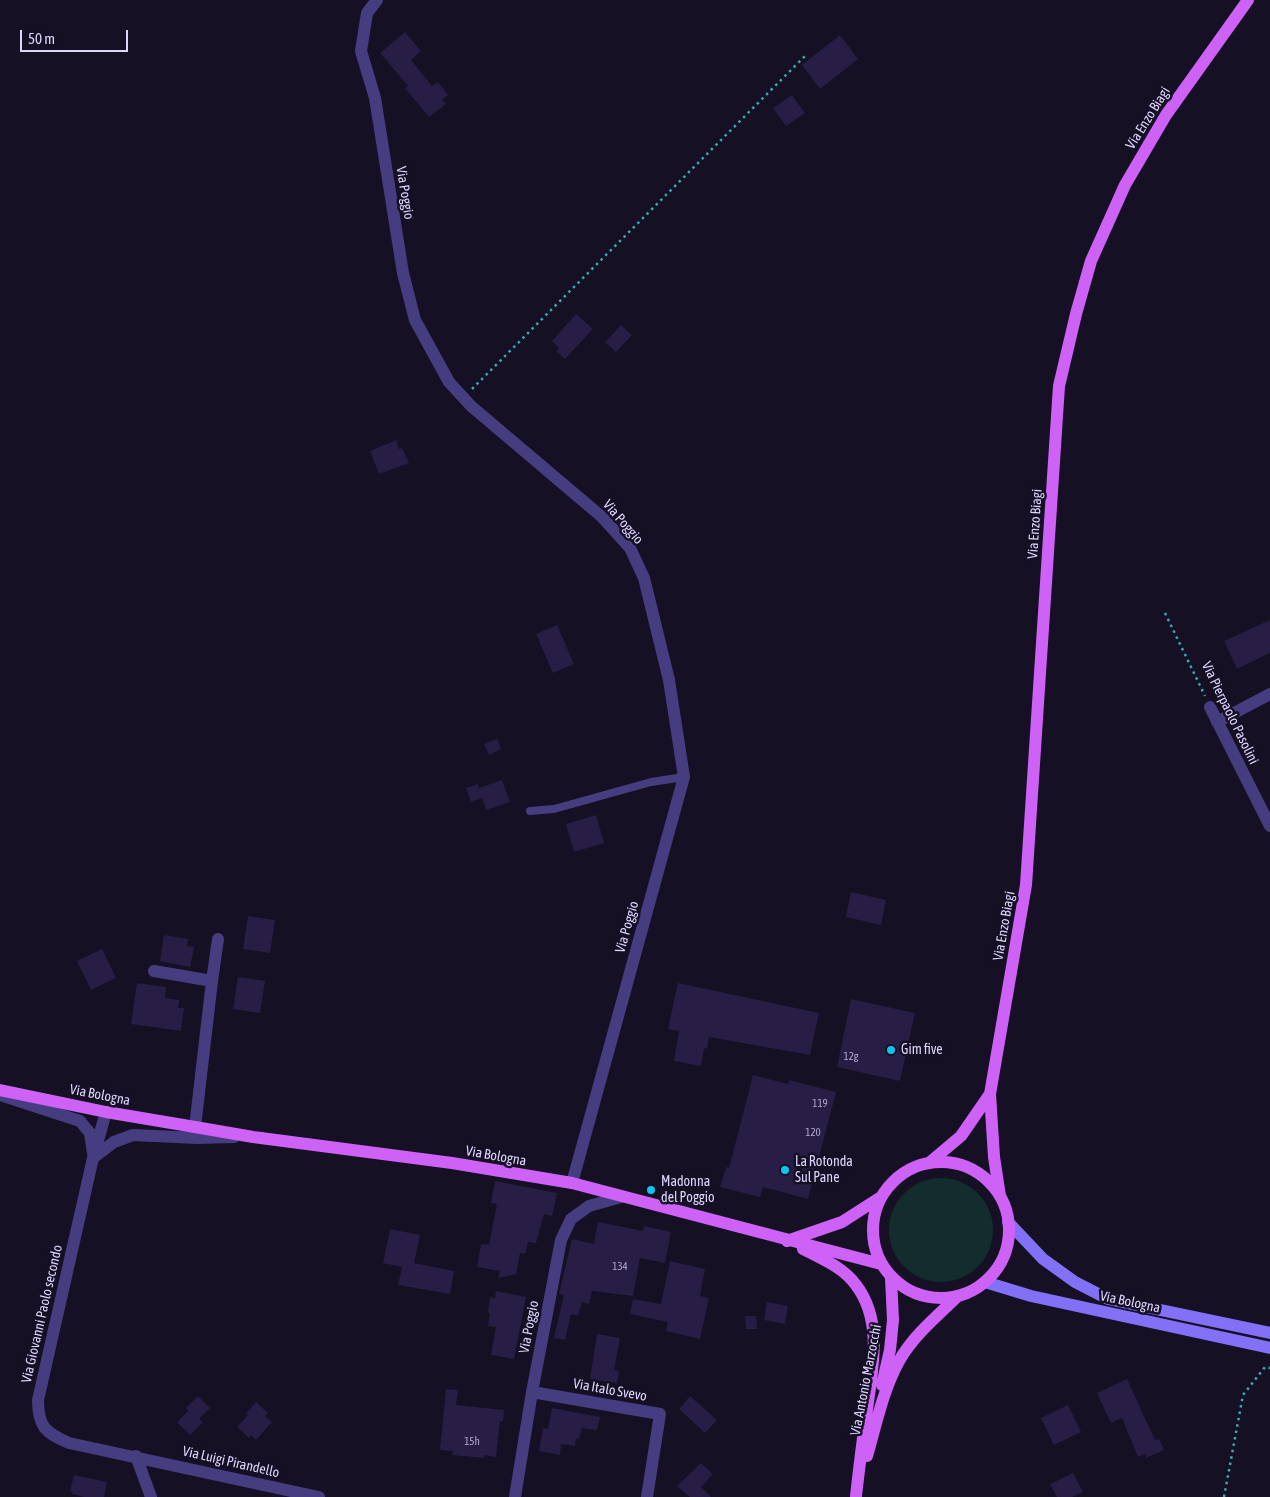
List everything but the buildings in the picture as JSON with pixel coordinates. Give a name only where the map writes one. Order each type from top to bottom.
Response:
[{"type":"main road","name":"Via Enzo Biagi","points":[[1000,1196],[994,1158],[990,1094],[1026,885],[1059,386],[1091,261],[1125,185],[1166,115],[1248,0]]},
{"type":"main road","name":"Via Bologna","points":[[0,1090],[106,1112],[253,1137],[452,1163],[572,1184],[881,1264]]},
{"type":"main road","name":"Via Enzo Biagi","points":[[929,1163],[960,1136],[990,1094]]},
{"type":"main road","name":"Via Bologna","points":[[943,1162],[957,1164],[982,1176],[1000,1196],[1008,1222],[1008,1244],[999,1265],[985,1282],[972,1290],[958,1296],[940,1298],[922,1296],[906,1289],[891,1278],[881,1264],[875,1248],[872,1231],[875,1213],[881,1197],[890,1185],[915,1167],[943,1162]]},
{"type":"main road","name":"Via Bologna","points":[[787,1241],[842,1222],[881,1197]]},
{"type":"main road","name":"Via Bologna","points":[[1008,1222],[1043,1259],[1075,1282],[1108,1299],[1270,1333]]},
{"type":"main road","points":[[787,1241],[839,1268],[855,1284],[868,1304],[873,1330],[874,1356],[856,1497]]},
{"type":"main road","name":"Via Antonio Marzocchi","points":[[856,1497],[890,1350],[893,1320],[891,1278]]},
{"type":"main road","name":"Via Bologna","points":[[985,1282],[1031,1296],[1270,1348]]},
{"type":"main road","name":"Via Antonio Marzocchi","points":[[866,1458],[890,1381],[899,1361],[910,1344],[958,1296]]},
{"type":"street","name":"Via Poggio","points":[[377,0],[367,13],[361,51],[375,98],[403,273],[415,320],[449,382],[471,406],[602,517],[630,548],[644,578],[669,680],[684,777],[572,1184]]},
{"type":"street","points":[[1217,722],[1270,694]]},
{"type":"street","name":"Via Pierpaolo Pasolini","points":[[1210,706],[1270,826]]},
{"type":"street","points":[[195,1127],[218,939]]},
{"type":"street","points":[[154,971],[212,981]]},
{"type":"street","points":[[0,1095],[80,1121],[90,1133],[93,1158]]},
{"type":"street","name":"Via Giovanni Paolo secondo","points":[[106,1112],[93,1158],[38,1400],[38,1414],[44,1427],[53,1436],[69,1443],[136,1456]]},
{"type":"street","points":[[93,1158],[114,1142],[133,1135],[196,1138],[253,1137]]},
{"type":"street","name":"Via Poggio","points":[[515,1497],[532,1392],[561,1240],[571,1219],[589,1206],[621,1197]]},
{"type":"street","name":"Via Italo Svevo","points":[[532,1392],[660,1414],[647,1497]]},
{"type":"street","points":[[136,1456],[151,1497]]},
{"type":"street","name":"Via Luigi Pirandello","points":[[136,1456],[303,1495],[319,1497]]},
{"type":"lane","points":[[530,811],[554,809],[652,782],[684,777]]},
{"type":"path","points":[[464,397],[805,56]]},
{"type":"path","name":"Via Pierpaolo Pasolini","points":[[1165,613],[1210,706]]},
{"type":"path","points":[[1224,1497],[1243,1395],[1265,1367],[1270,1368]]},
{"type":"green space","points":[[941,1178],[961,1182],[970,1186],[978,1193],[985,1201],[989,1210],[993,1230],[989,1250],[985,1259],[978,1267],[970,1274],[961,1278],[941,1282],[921,1278],[912,1274],[904,1267],[897,1259],[893,1250],[889,1230],[893,1210],[897,1201],[904,1193],[912,1186],[921,1182]]},
{"type":"place","name":"Gim five","points":[[891,1050]]},
{"type":"place","name":"La Rotonda Sul Pane","points":[[785,1170]]},
{"type":"place","name":"Madonna del Poggio","points":[[651,1190]]}]
